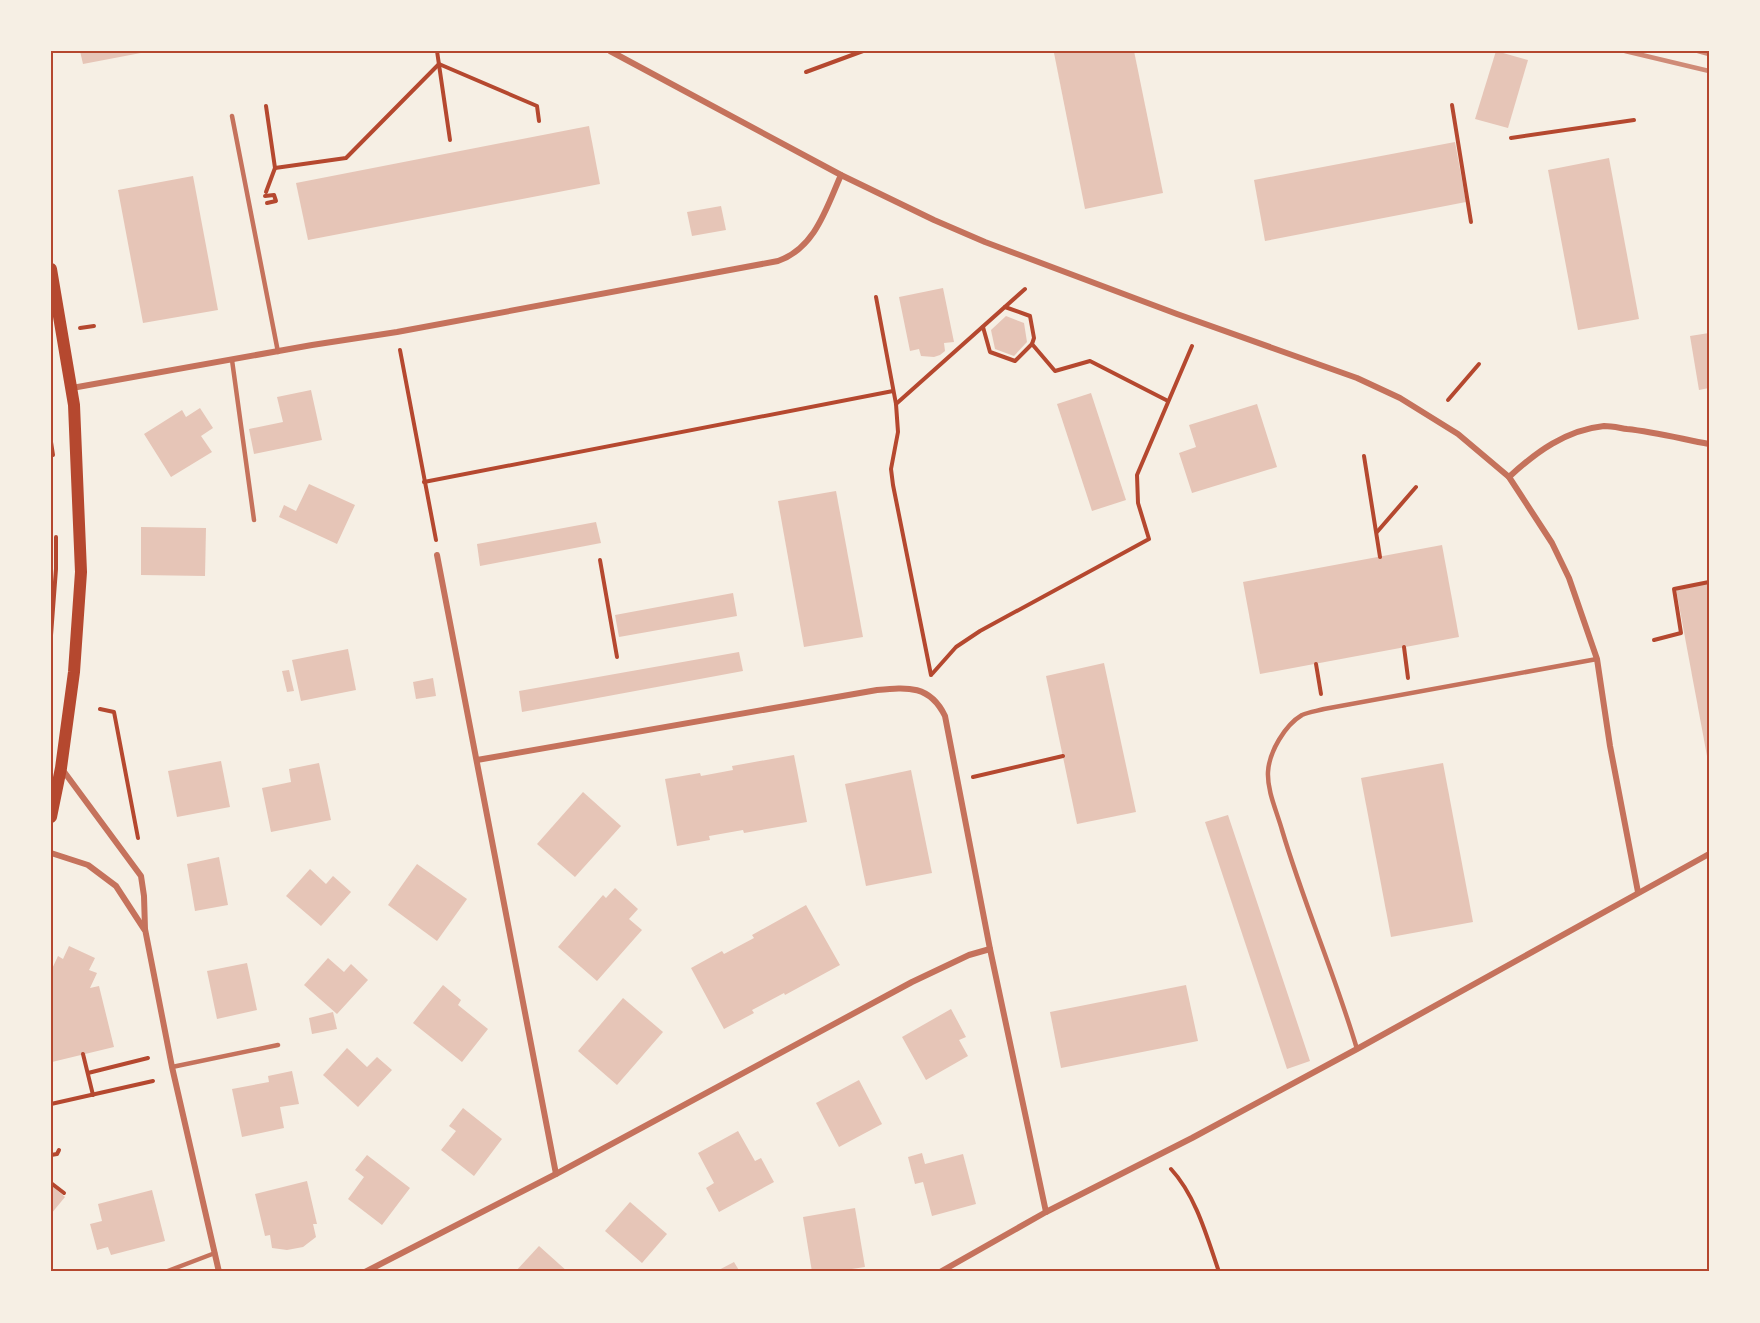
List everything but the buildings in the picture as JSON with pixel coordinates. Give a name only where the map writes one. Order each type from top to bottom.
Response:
[{"type":"main road","points":[[51,268],[74,405],[81,572],[74,672],[61,768],[51,817]]},
{"type":"street","points":[[609,51],[841,175],[924,216],[985,242],[1177,314],[1357,378],[1400,398],[1458,434],[1509,477],[1552,543],[1569,578],[1598,659],[1610,747],[1638,892]]},
{"type":"street","points":[[72,388],[431,326],[778,261],[797,252],[815,232],[841,175]]},
{"type":"street","points":[[1509,477],[1527,460],[1550,444],[1577,432],[1606,426],[1647,431],[1709,444]]},
{"type":"street","points":[[437,555],[556,1174]]},
{"type":"street","points":[[477,760],[877,690],[905,689],[928,694],[939,703],[945,716],[990,949],[1046,1212]]},
{"type":"street","points":[[61,768],[141,876],[145,929],[172,1067],[219,1272]]},
{"type":"street","points":[[51,853],[88,865],[116,886],[145,929]]},
{"type":"street","points":[[940,1272],[1046,1212],[1184,1142],[1357,1049],[1709,854]]},
{"type":"street","points":[[365,1272],[556,1174],[912,982],[969,955],[990,949]]},
{"type":"lane","points":[[232,116],[278,351]]},
{"type":"lane","points":[[232,360],[254,520]]},
{"type":"lane","points":[[1357,1049],[1289,853],[1269,785],[1268,770],[1282,735],[1304,715],[1324,709],[1598,659]]},
{"type":"lane","points":[[172,1067],[278,1045]]},
{"type":"lane","points":[[165,1272],[215,1253]]},
{"type":"path","points":[[437,51],[450,140]]},
{"type":"path","points":[[806,72],[863,51]]},
{"type":"path","points":[[439,64],[537,106],[539,121]]},
{"type":"path","points":[[275,168],[346,158],[439,64]]},
{"type":"path","points":[[1452,105],[1471,222]]},
{"type":"path","points":[[266,106],[275,168],[264,196],[274,195]]},
{"type":"path","points":[[1511,138],[1634,120]]},
{"type":"path","points":[[896,404],[1025,289]]},
{"type":"path","points":[[876,297],[896,404],[898,432],[891,469],[893,485],[932,674],[928,694]]},
{"type":"path","points":[[983,327],[990,352],[1015,361],[1032,344],[1034,338],[1029,316],[1005,307]]},
{"type":"path","points":[[1032,344],[1055,371],[1090,361],[1168,400]]},
{"type":"path","points":[[932,674],[956,647],[980,631],[1149,539],[1138,503],[1137,475],[1192,346]]},
{"type":"path","points":[[400,349],[437,555]]},
{"type":"path","points":[[1448,400],[1479,364]]},
{"type":"path","points":[[424,482],[893,391]]},
{"type":"path","points":[[51,442],[54,461]]},
{"type":"path","points":[[1364,456],[1380,557]]},
{"type":"path","points":[[1377,532],[1416,487]]},
{"type":"path","points":[[51,635],[56,535]]},
{"type":"path","points":[[600,560],[617,657]]},
{"type":"path","points":[[1654,640],[1681,633],[1674,589],[1709,582]]},
{"type":"path","points":[[1404,647],[1410,693]]},
{"type":"path","points":[[1316,663],[1324,709]]},
{"type":"path","points":[[100,710],[114,712],[138,838]]},
{"type":"path","points":[[958,780],[1063,756]]},
{"type":"path","points":[[83,1054],[93,1095]]},
{"type":"path","points":[[88,1073],[148,1058]]},
{"type":"path","points":[[51,1104],[153,1082]]},
{"type":"path","points":[[51,1155],[57,1154],[59,1150]]},
{"type":"path","points":[[1169,1166],[1182,1181],[1219,1272]]},
{"type":"path","points":[[51,1183],[64,1193]]},
{"type":"railway","points":[[1625,51],[1709,71]]},
{"type":"railway","points":[[1698,51],[1709,54]]}]
